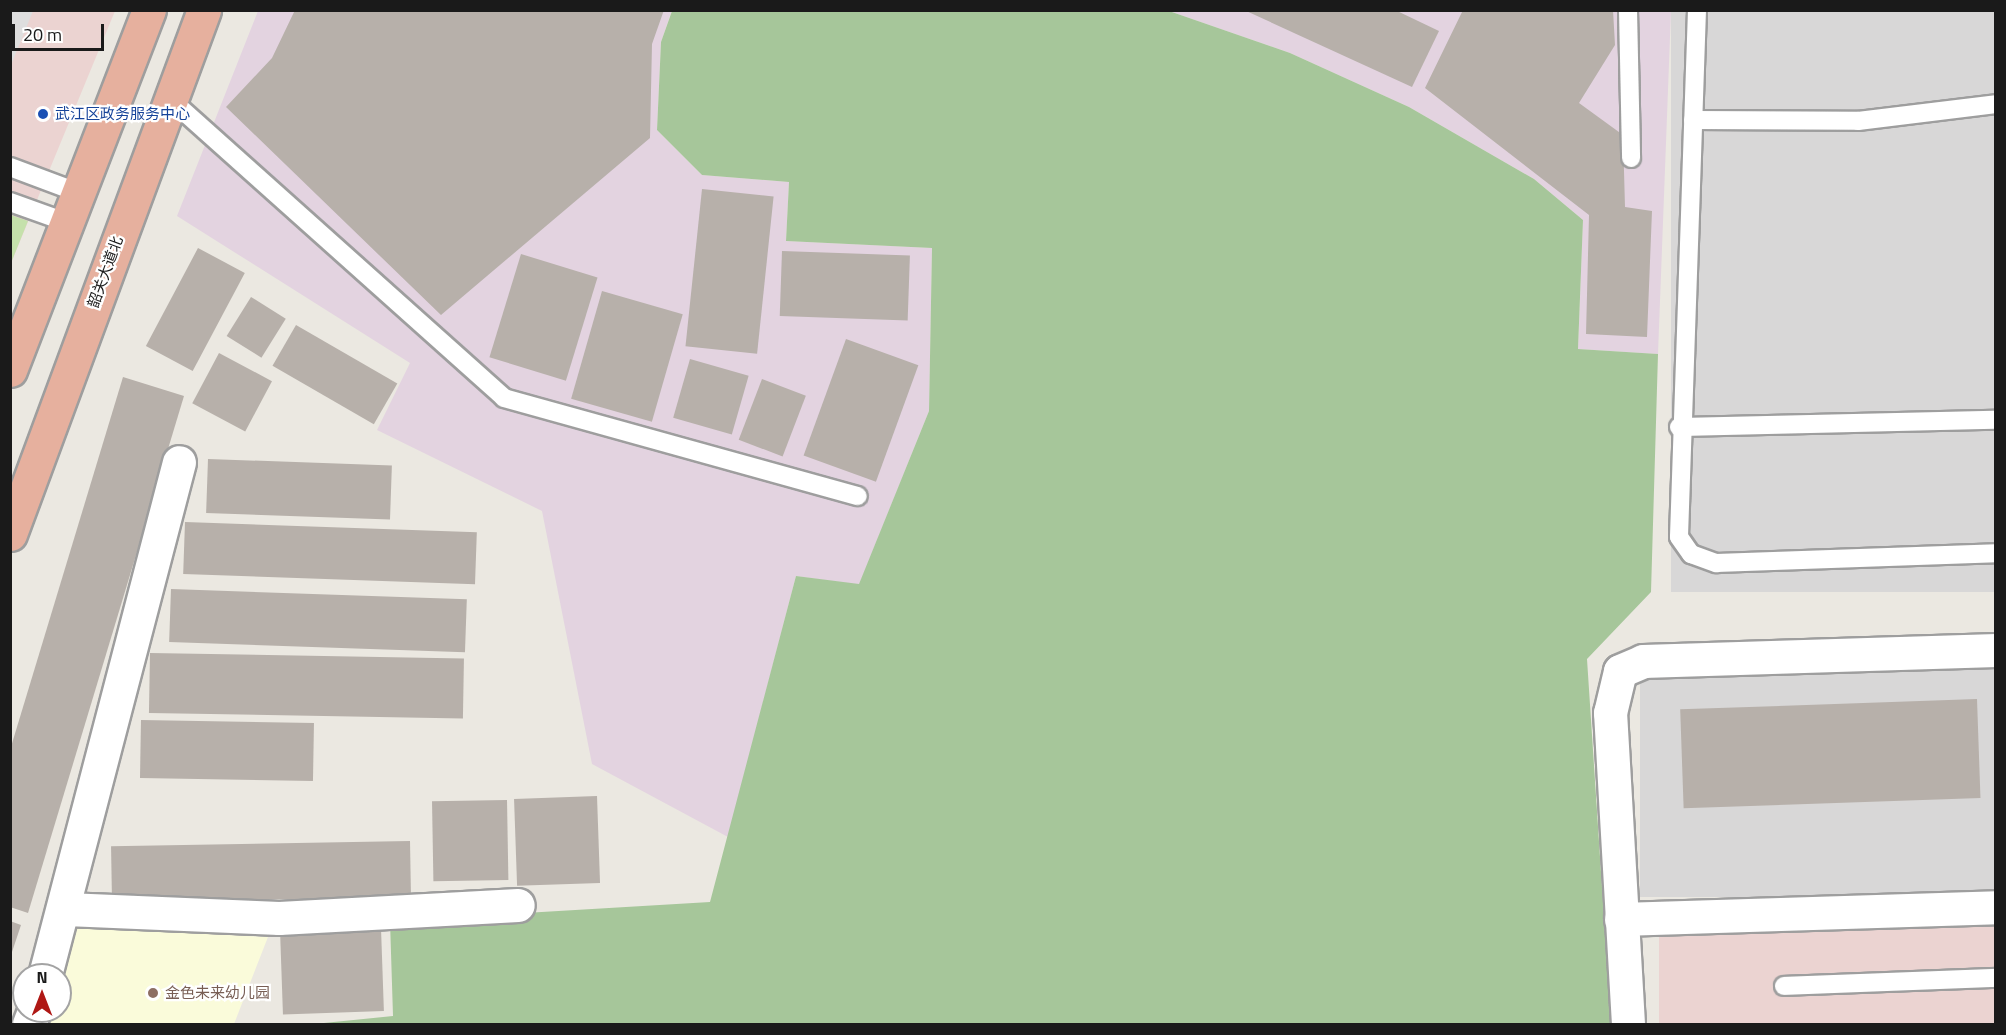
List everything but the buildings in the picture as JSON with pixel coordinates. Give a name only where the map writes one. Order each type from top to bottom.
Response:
[{"type":"highway","points":[[10,370],[149,10]]},
{"type":"highway","name":"韶关大道北","points":[[10,534],[204,10]]},
{"type":"street","points":[[49,963],[66,909],[179,462]]},
{"type":"street","points":[[1628,1024],[1610,713],[1620,671],[1643,661],[1995,650]]},
{"type":"street","points":[[66,909],[279,918],[518,905]]},
{"type":"street","points":[[1621,919],[1995,907]]},
{"type":"lane","points":[[1628,10],[1631,158]]},
{"type":"lane","points":[[1697,10],[1679,427],[1679,537],[1691,554],[1716,562],[1995,553]]},
{"type":"lane","points":[[170,99],[504,398],[858,496]]},
{"type":"lane","points":[[1693,120],[1858,121],[1995,104]]},
{"type":"lane","points":[[10,167],[77,192]]},
{"type":"lane","points":[[10,202],[66,222]]},
{"type":"lane","points":[[1679,427],[1995,420]]},
{"type":"lane","points":[[1784,986],[1995,978]]},
{"type":"shaded area","points":[[672,10],[661,42],[657,130],[702,175],[789,182],[786,241],[932,248],[929,411],[859,585],[796,576],[728,837],[592,764],[542,511],[377,430],[410,363],[177,216],[258,11]]},
{"type":"shaded area","points":[[10,11],[33,11],[11,65]]},
{"type":"shaded area","points":[[11,11],[115,11],[11,263]]},
{"type":"shaded area","points":[[672,11],[1169,11],[1290,53],[1409,107],[1534,179],[1583,220],[1578,349],[1658,354],[1651,592],[1587,659],[1611,1024],[314,1024],[393,1016],[390,921],[710,902],[796,576],[859,584],[929,411],[932,248],[786,241],[789,182],[702,175],[657,130],[661,42]]},
{"type":"shaded area","points":[[1169,11],[1671,11],[1658,354],[1578,349],[1583,220],[1534,179],[1409,107],[1290,53]]},
{"type":"shaded area","points":[[1671,11],[1995,11],[1995,592],[1671,592]]},
{"type":"shaded area","points":[[1640,663],[1995,663],[1995,897],[1640,897]]},
{"type":"shaded area","points":[[1659,918],[1995,918],[1995,1024],[1659,1024]]},
{"type":"shaded area","name":"金色未来幼儿园","points":[[73,927],[268,937],[234,1024],[41,1024],[72,1023],[72,963],[63,963]]},
{"type":"green space","points":[[10,215],[28,221],[11,263]]},
{"type":"place","name":"武江区政务服务中心","points":[[43,114]]},
{"type":"place","name":"金色未来幼儿园","points":[[153,993]]}]
